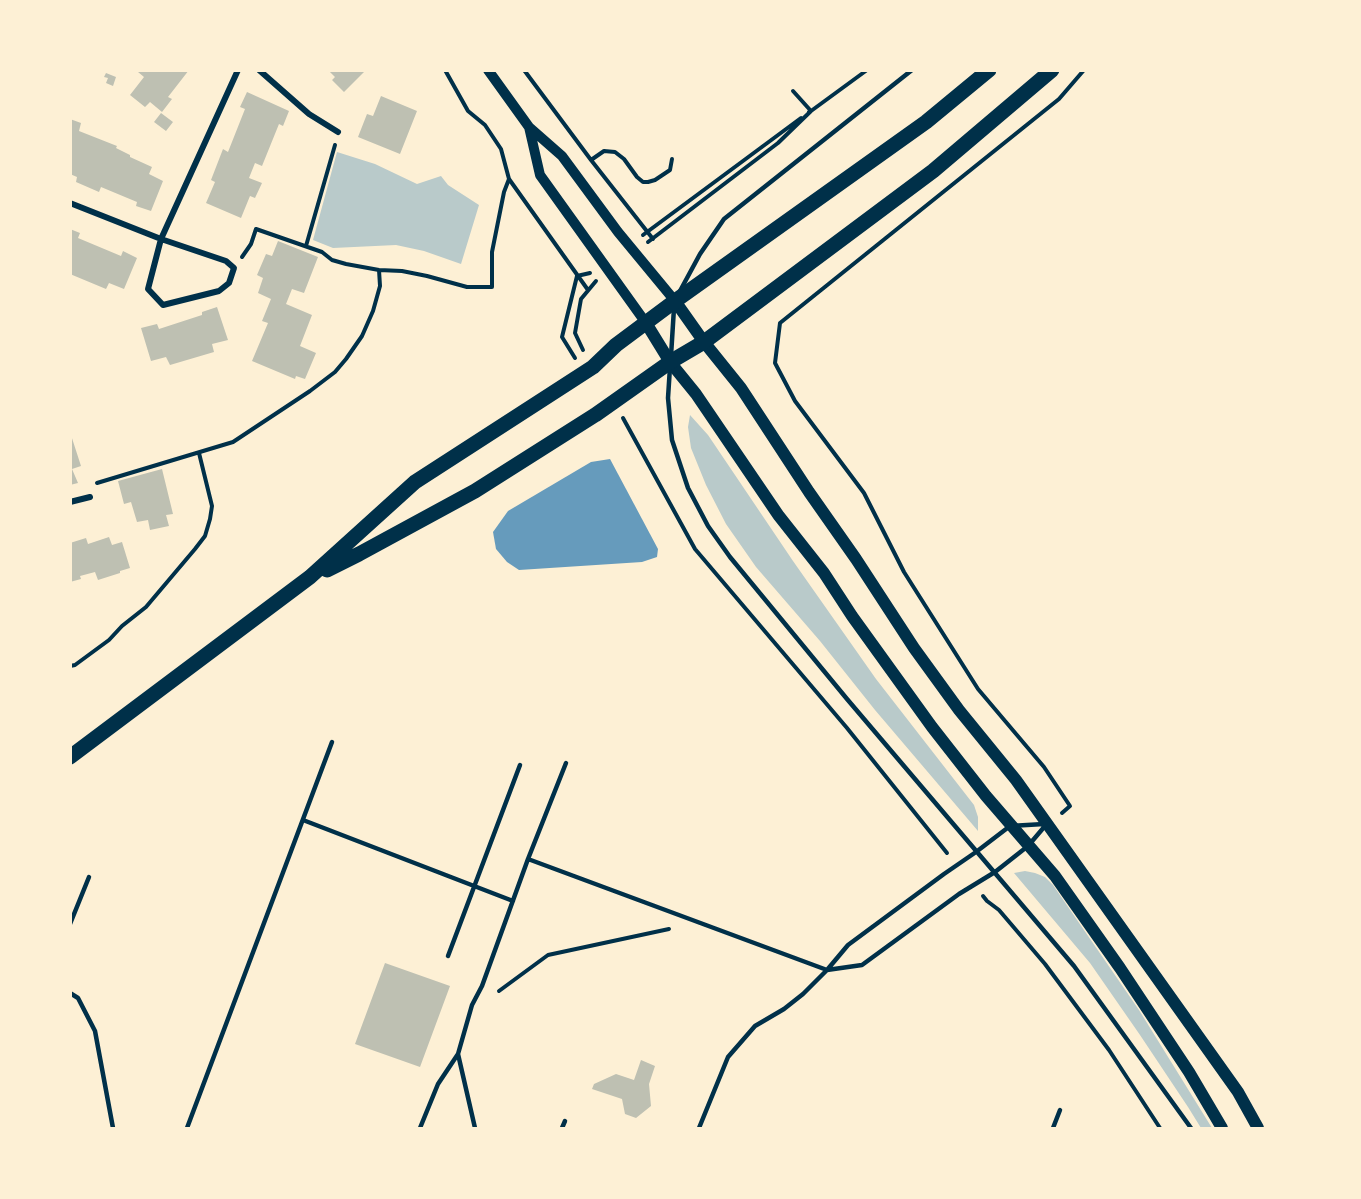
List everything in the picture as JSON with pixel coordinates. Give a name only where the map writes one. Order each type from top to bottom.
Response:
[{"type":"main road","points":[[70,757],[310,577],[415,482],[593,367],[616,345],[926,122],[989,70]]},
{"type":"main road","points":[[310,577],[359,554],[475,491],[596,415],[670,362],[704,342],[933,171],[1052,70]]},
{"type":"main road","points":[[675,302],[741,388],[914,648],[959,710],[1016,780],[1104,902],[1238,1092],[1258,1128]]},
{"type":"main road","points":[[646,323],[670,362],[696,394],[779,516],[824,573],[932,727],[1010,826],[1055,876],[1189,1072],[1222,1128]]},
{"type":"street","points":[[70,203],[161,239],[226,261],[234,268],[229,283],[219,291],[163,305],[148,289],[161,239],[238,70]]},
{"type":"street","points":[[259,70],[309,114],[338,132]]},
{"type":"street","points":[[488,70],[529,127],[562,156],[618,232],[675,302]]},
{"type":"street","points":[[529,127],[540,175],[646,323]]},
{"type":"street","points":[[70,502],[90,497]]},
{"type":"lane","points":[[912,70],[724,219],[700,254],[675,302],[668,398],[672,440],[688,488],[708,526],[730,557],[1074,966],[1191,1128]]},
{"type":"lane","points":[[188,1128],[332,742]]},
{"type":"lane","points":[[420,1128],[438,1084],[458,1054],[472,1005],[482,986],[566,763]]},
{"type":"lane","points":[[448,956],[520,765]]},
{"type":"lane","points":[[303,820],[513,901]]},
{"type":"lane","points":[[699,1128],[728,1057],[755,1026],[784,1009],[803,994],[848,945],[1010,826],[1047,824]]},
{"type":"lane","points":[[528,859],[827,970],[862,965],[959,894],[995,872],[1028,846],[1047,824]]},
{"type":"lane","points":[[70,924],[88,877]]},
{"type":"lane","points":[[70,993],[78,998],[95,1031],[113,1128]]},
{"type":"lane","points":[[458,1054],[475,1128]]},
{"type":"lane","points":[[1053,1128],[1059,1110]]},
{"type":"lane","points":[[562,1128],[565,1121]]},
{"type":"path","points":[[445,70],[468,111],[485,125],[501,149],[509,179],[588,290]]},
{"type":"path","points":[[524,70],[653,239]]},
{"type":"path","points":[[637,239],[867,70]]},
{"type":"path","points":[[1047,824],[1070,806],[1044,767],[978,689],[904,572],[864,493],[795,400],[775,363],[780,323],[1059,99],[1084,70]]},
{"type":"path","points":[[793,91],[811,111]]},
{"type":"path","points":[[642,247],[778,143],[811,111]]},
{"type":"path","points":[[306,246],[338,132]]},
{"type":"path","points":[[591,160],[604,151],[615,152],[624,159],[637,177],[643,182],[648,182],[670,170],[672,159]]},
{"type":"path","points":[[234,268],[252,244],[256,229],[322,252],[332,260],[346,264],[402,271],[467,287],[492,286],[492,252],[504,192],[509,179]]},
{"type":"path","points":[[90,497],[98,482],[233,442],[335,372],[362,336],[380,285],[380,270]]},
{"type":"path","points":[[577,276],[590,273]]},
{"type":"path","points":[[576,361],[562,337],[577,276]]},
{"type":"path","points":[[584,353],[576,333],[581,299],[595,282]]},
{"type":"path","points":[[626,423],[695,549],[847,728],[958,866]]},
{"type":"path","points":[[70,666],[75,665],[109,640],[146,607],[205,536],[212,506],[199,453]]},
{"type":"path","points":[[975,886],[987,901],[999,910],[1045,964],[1108,1050],[1160,1128]]},
{"type":"path","points":[[499,991],[548,955],[669,928]]},
{"type":"shaded area","points":[[337,152],[375,164],[417,184],[441,176],[448,185],[479,205],[461,264],[424,251],[396,245],[333,248],[313,240]]},
{"type":"shaded area","points":[[690,415],[708,435],[876,679],[974,805],[978,817],[978,831],[756,567],[726,524],[706,485],[691,448],[688,427]]},
{"type":"shaded area","points":[[1025,871],[1045,877],[1053,885],[1139,1010],[1212,1128],[1201,1128],[1090,963],[1014,873]]},
{"type":"water","points":[[610,459],[658,549],[657,557],[642,562],[519,570],[507,562],[496,549],[493,532],[508,511],[591,462]]},
{"type":"building","points":[[140,70],[189,70],[168,97],[172,99],[162,112],[150,102],[145,107],[130,95],[144,77],[138,72]]},
{"type":"building","points":[[328,70],[366,70],[344,92],[332,80],[335,77]]},
{"type":"building","points":[[106,73],[116,77],[113,86],[106,83],[108,78],[104,77]]},
{"type":"building","points":[[247,92],[289,111],[283,126],[279,124],[262,166],[255,163],[249,178],[262,183],[255,198],[250,196],[241,218],[206,203],[215,182],[211,180],[223,149],[228,152],[245,109],[240,107]]},
{"type":"building","points":[[381,96],[417,111],[400,154],[358,137],[367,114],[373,116]]},
{"type":"building","points":[[161,113],[173,122],[166,131],[154,122]]},
{"type":"building","points":[[70,119],[81,123],[79,131],[117,146],[116,148],[130,157],[152,167],[149,174],[163,181],[151,211],[136,206],[137,202],[101,187],[99,192],[76,182],[77,177],[70,174]]},
{"type":"building","points":[[70,229],[80,233],[78,238],[121,256],[123,251],[137,258],[124,289],[109,283],[106,289],[70,274]]},
{"type":"building","points":[[278,241],[318,257],[304,293],[292,289],[286,304],[312,315],[300,346],[316,353],[305,379],[296,376],[295,379],[252,361],[268,323],[262,321],[271,299],[258,293],[263,278],[257,275],[266,254],[272,256]]},
{"type":"building","points":[[217,307],[228,340],[212,344],[214,352],[170,365],[166,357],[151,361],[141,328],[157,324],[159,329],[202,315],[202,312]]},
{"type":"building","points":[[70,432],[81,466],[72,469],[78,483],[70,485]]},
{"type":"building","points":[[162,469],[173,514],[166,515],[169,526],[150,530],[148,520],[137,522],[131,502],[124,504],[118,481]]},
{"type":"building","points":[[109,537],[112,545],[122,542],[130,568],[98,580],[95,572],[80,576],[81,579],[70,582],[70,543],[86,538],[88,544]]},
{"type":"building","points":[[385,963],[450,986],[420,1067],[355,1044]]},
{"type":"building","points":[[641,1060],[655,1066],[649,1084],[651,1106],[636,1118],[625,1114],[622,1099],[592,1089],[594,1084],[616,1074],[634,1080]]}]
